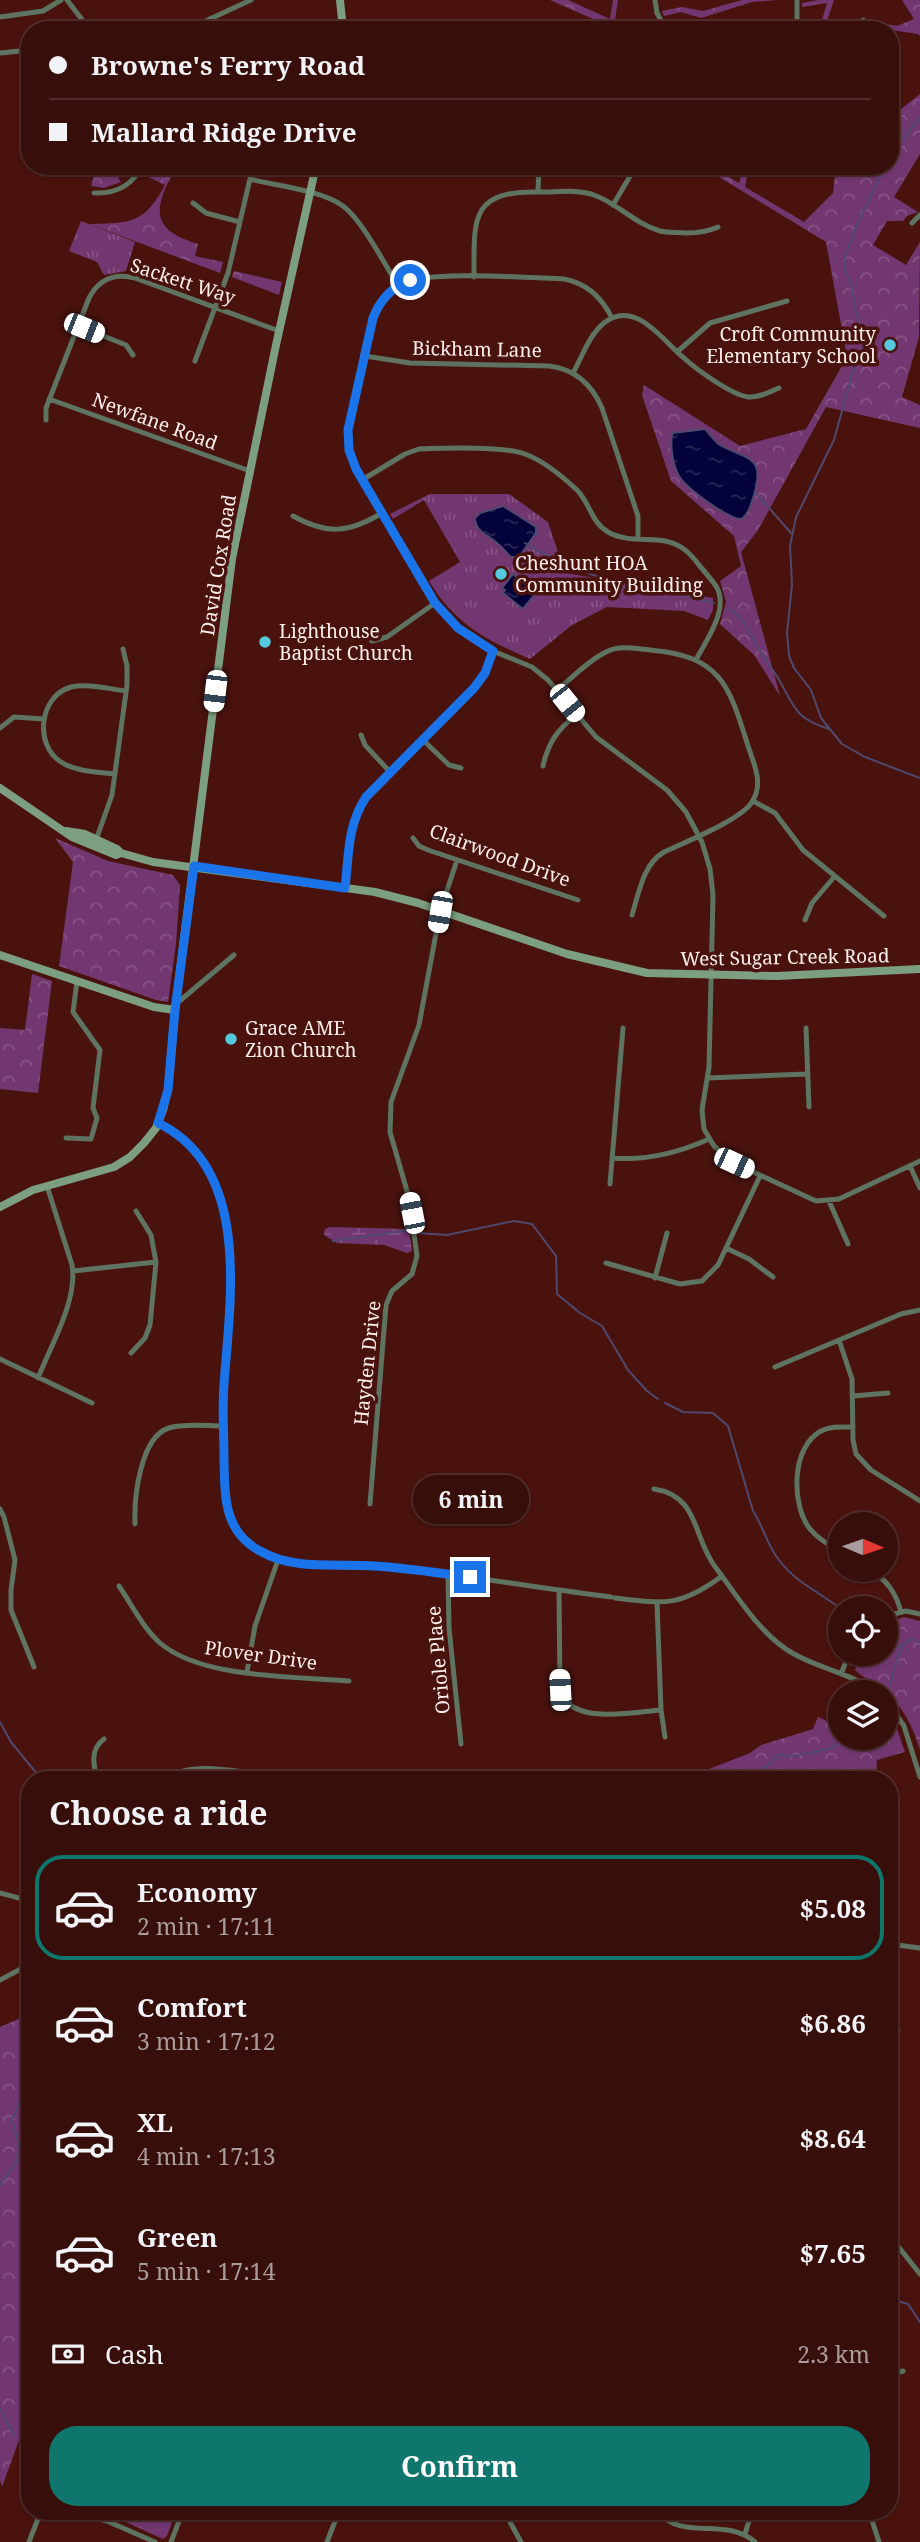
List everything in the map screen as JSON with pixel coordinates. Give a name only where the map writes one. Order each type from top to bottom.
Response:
[{"type":"main road","points":[[340,0],[342,21]]},
{"type":"main road","name":"David Cox Road","points":[[0,1207],[26,1192],[114,1167],[135,1153],[158,1123],[168,1090],[232,559],[314,175]]},
{"type":"main road","name":"West Sugar Creek Road","points":[[0,788],[72,837],[116,855],[121,853]]},
{"type":"main road","name":"West Sugar Creek Road","points":[[66,831],[85,834],[121,853],[153,862],[387,894],[567,954],[663,975],[777,976],[920,969]]},
{"type":"main road","points":[[0,955],[154,1007],[176,1007]]},
{"type":"street","points":[[0,16],[43,11],[61,0]]},
{"type":"street","points":[[67,0],[83,21]]},
{"type":"street","points":[[206,21],[251,0]]},
{"type":"street","points":[[655,0],[661,21]]},
{"type":"street","points":[[797,0],[797,21]]},
{"type":"street","points":[[0,53],[21,51]]},
{"type":"street","points":[[94,193],[121,189],[136,175]]},
{"type":"street","points":[[195,361],[228,273],[251,175]]},
{"type":"street","points":[[538,191],[539,175]]},
{"type":"street","points":[[613,205],[631,175]]},
{"type":"street","points":[[250,179],[335,201],[351,212],[398,285]]},
{"type":"street","points":[[474,277],[475,228],[482,209],[490,200],[506,192],[589,193],[660,231],[705,232],[718,227]]},
{"type":"street","points":[[193,203],[206,213],[240,222]]},
{"type":"street","points":[[912,223],[920,215]]},
{"type":"street","name":"Sackett Way","points":[[46,420],[49,399],[92,291],[105,280],[117,276],[135,278],[279,331]]},
{"type":"street","points":[[612,318],[600,298],[570,280],[422,277],[398,285],[377,309],[348,436],[352,460],[435,603],[458,628],[493,651],[536,670],[608,748],[667,790],[686,812],[699,835],[707,856],[712,882],[708,1078],[702,1110],[704,1129],[709,1139],[725,1157],[809,1199],[829,1201],[920,1161]]},
{"type":"street","points":[[677,352],[710,323],[787,301]]},
{"type":"street","points":[[638,539],[638,516],[602,408],[590,388],[573,373],[595,332],[612,318],[638,318],[677,352],[738,394],[759,396],[779,388]]},
{"type":"street","points":[[78,326],[126,345],[133,355]]},
{"type":"street","name":"Bickham Lane","points":[[365,356],[410,363],[549,366],[573,373]]},
{"type":"street","name":"Newfane Road","points":[[49,399],[250,471]]},
{"type":"street","points":[[362,480],[405,454],[419,449],[517,452],[534,458],[575,488],[594,519],[605,531],[620,537],[669,542],[685,550],[717,587],[719,609],[695,660]]},
{"type":"street","points":[[293,516],[320,528],[337,530],[356,527],[382,513]]},
{"type":"street","points":[[372,641],[387,637],[435,603]]},
{"type":"street","points":[[96,841],[110,806],[115,774],[126,691],[127,666],[123,649]]},
{"type":"street","points":[[557,690],[602,654],[615,649],[669,652],[695,660],[719,677],[733,699],[757,774],[757,790],[753,801],[742,813],[653,859],[632,915]]},
{"type":"street","points":[[345,888],[351,830],[356,812],[366,797],[479,682],[493,651]]},
{"type":"street","points":[[115,774],[70,767],[57,760],[44,737],[44,719],[55,695],[68,688],[84,686],[126,691]]},
{"type":"street","points":[[543,766],[554,736],[577,715]]},
{"type":"street","points":[[0,728],[14,717],[44,719]]},
{"type":"street","points":[[361,734],[365,745],[391,773]]},
{"type":"street","points":[[423,740],[449,765],[461,768]]},
{"type":"street","points":[[753,801],[775,813],[798,845],[884,916]]},
{"type":"street","name":"Clairwood Drive","points":[[413,838],[419,846],[428,850],[578,900]]},
{"type":"street","name":"Hayden Drive","points":[[370,1504],[386,1306],[392,1291],[412,1274],[417,1256],[409,1198],[390,1132],[389,1113],[396,1085],[419,1025],[440,912],[457,860]]},
{"type":"street","points":[[805,920],[812,903],[835,876]]},
{"type":"street","points":[[176,1007],[234,955]]},
{"type":"street","points":[[66,1138],[91,1139],[97,1118],[93,1108],[100,1050],[73,1012],[77,981]]},
{"type":"street","points":[[610,1184],[623,1028]]},
{"type":"street","points":[[806,1028],[809,1107]]},
{"type":"street","points":[[708,1078],[807,1074]]},
{"type":"street","points":[[158,1123],[192,1146],[212,1180],[224,1216],[231,1274],[223,1396],[225,1501],[229,1518],[246,1542],[278,1560],[291,1563],[375,1566],[657,1603],[687,1598],[722,1576]]},
{"type":"street","points":[[613,1158],[639,1159],[660,1156],[709,1139]]},
{"type":"street","points":[[910,1166],[920,1188]]},
{"type":"street","points":[[606,1264],[680,1284],[698,1282],[716,1268],[760,1176]]},
{"type":"street","points":[[38,1378],[71,1298],[74,1271],[47,1186]]},
{"type":"street","points":[[829,1201],[848,1244]]},
{"type":"street","points":[[131,1353],[145,1338],[150,1325],[156,1262],[151,1235],[136,1211]]},
{"type":"street","points":[[654,1278],[667,1233]]},
{"type":"street","points":[[726,1248],[749,1259],[774,1277]]},
{"type":"street","points":[[74,1271],[156,1262]]},
{"type":"street","points":[[775,1367],[901,1314],[920,1310]]},
{"type":"street","points":[[839,1340],[851,1374],[854,1448],[861,1462],[920,1500]]},
{"type":"street","points":[[0,1359],[92,1403]]},
{"type":"street","points":[[853,1396],[888,1393]]},
{"type":"street","points":[[135,1524],[135,1505],[145,1452],[153,1439],[170,1428],[223,1426]]},
{"type":"street","points":[[828,1544],[808,1528],[798,1505],[797,1481],[803,1451],[809,1440],[826,1429],[853,1427]]},
{"type":"street","points":[[654,1489],[673,1494],[685,1504],[705,1550],[722,1576],[778,1643],[801,1658],[853,1680]]},
{"type":"street","points":[[0,1509],[15,1560],[11,1610],[34,1667]]},
{"type":"street","points":[[247,1672],[255,1626],[278,1560]]},
{"type":"street","name":"Oriole Place","points":[[448,1574],[449,1628],[461,1744]]},
{"type":"street","points":[[886,1582],[897,1598],[901,1612]]},
{"type":"street","name":"Plover Drive","points":[[119,1586],[150,1633],[167,1648],[202,1665],[349,1681]]},
{"type":"street","points":[[559,1590],[560,1690],[567,1705],[584,1713],[661,1710]]},
{"type":"street","points":[[657,1603],[661,1710],[665,1737]]},
{"type":"street","points":[[898,1613],[920,1614]]},
{"type":"street","points":[[841,1674],[844,1666]]},
{"type":"street","points":[[898,1717],[904,1726],[920,1777]]},
{"type":"street","points":[[97,1771],[94,1755],[97,1745],[104,1739]]},
{"type":"street","points":[[177,1771],[198,1767],[226,1771]]},
{"type":"street","points":[[0,1893],[21,1899]]},
{"type":"street","points":[[898,1945],[920,1948]]},
{"type":"street","points":[[0,1980],[21,1969]]},
{"type":"street","points":[[898,2246],[920,2274]]},
{"type":"street","points":[[898,2372],[903,2371]]},
{"type":"street","points":[[29,2542],[38,2520]]},
{"type":"street","points":[[103,2520],[155,2542]]},
{"type":"street","points":[[171,2542],[180,2520]]},
{"type":"street","points":[[327,2542],[336,2520]]},
{"type":"street","points":[[509,2520],[521,2542]]},
{"type":"street","points":[[666,2520],[670,2525],[692,2531],[727,2529],[745,2534],[755,2542]]},
{"type":"street","points":[[745,2534],[749,2520]]},
{"type":"street","points":[[872,2520],[878,2542]]},
{"type":"green space","points":[[550,0],[568,0],[610,19],[613,0],[618,0],[617,21],[598,21]]},
{"type":"green space","points":[[742,0],[777,0],[752,2],[701,18],[681,12],[664,16],[662,11],[682,7],[703,11]]},
{"type":"green space","points":[[834,0],[827,21],[822,21],[827,3],[802,7],[802,3]]},
{"type":"green space","points":[[902,0],[920,0],[920,36],[899,31],[899,25],[914,19]]},
{"type":"green space","points":[[920,94],[920,154],[894,197],[918,212],[907,216],[903,221],[887,221],[873,245],[906,265],[920,242],[919,337],[902,397],[920,405],[920,428],[826,407],[758,530],[741,552],[780,696],[755,656],[720,624],[726,602],[720,581],[741,566],[734,536],[671,481],[642,395],[644,385],[740,446],[806,429],[847,357],[826,242],[716,175],[725,175],[739,183],[741,175],[747,175],[745,187],[804,222],[833,193],[835,175],[899,175],[899,111]]},
{"type":"green space","points":[[94,175],[117,175],[121,182],[104,188],[91,186]]},
{"type":"green space","points":[[144,175],[172,175],[162,199],[161,218],[172,232],[198,244],[195,256],[223,262],[220,273],[89,224],[135,219],[150,207],[165,185]]},
{"type":"green space","points":[[81,221],[135,242],[126,271],[104,275],[97,262],[69,251]]},
{"type":"green space","points":[[234,271],[282,282],[279,295],[232,277]]},
{"type":"green space","points":[[430,494],[509,494],[548,522],[565,573],[713,598],[713,610],[708,620],[684,611],[607,607],[572,625],[530,659],[499,645],[461,620],[429,581],[460,562],[424,500],[393,519],[390,514]]},
{"type":"green space","points":[[500,597],[522,616],[504,638],[481,619]]},
{"type":"green space","points":[[55,838],[108,861],[173,875],[180,885],[168,1002],[59,966],[73,862]]},
{"type":"green space","points":[[32,974],[52,981],[38,1093],[0,1089],[0,1028],[25,1030]]},
{"type":"green space","points":[[325,1229],[409,1229],[412,1251],[407,1253],[384,1245],[337,1243],[324,1235]]},
{"type":"green space","points":[[904,1617],[920,1621],[920,1750],[910,1724],[898,1705],[898,1680],[870,1680],[855,1670],[856,1666],[898,1666],[898,1619]]},
{"type":"green space","points":[[818,1717],[828,1720],[828,1750],[898,1750],[898,1732],[905,1752],[877,1760],[876,1771],[704,1771],[750,1753],[761,1745],[813,1729]]},
{"type":"green space","points":[[21,2018],[21,2435],[2,2487],[0,2480],[0,2027]]},
{"type":"green space","points":[[122,2520],[173,2520],[167,2536],[163,2539]]},
{"type":"water","points":[[705,429],[720,445],[751,460],[755,465],[757,482],[754,495],[742,519],[708,502],[690,488],[677,472],[673,461],[673,433]]},
{"type":"water","points":[[503,506],[536,527],[536,533],[519,557],[511,557],[480,530],[476,523],[475,518],[480,513]]},
{"type":"water","points":[[513,574],[536,593],[523,609],[503,593],[505,590],[502,588]]},
{"type":"waterway","points":[[899,145],[920,117]]},
{"type":"waterway","points":[[881,175],[856,227],[844,266],[866,341],[851,378],[834,440],[796,517],[790,546],[792,585],[787,633],[789,656],[794,668],[811,690],[821,718],[842,744],[865,757],[920,778]]},
{"type":"waterway","points":[[755,492],[791,533]]},
{"type":"waterway","points":[[525,543],[562,564],[599,577],[609,587],[662,592],[714,603]]},
{"type":"waterway","points":[[728,608],[745,625],[792,704],[802,716],[829,729]]},
{"type":"waterway","points":[[418,1233],[447,1235],[514,1221],[532,1224],[556,1256],[557,1294],[580,1313],[602,1326],[628,1370],[658,1399]]},
{"type":"waterway","points":[[333,1241],[410,1230]]},
{"type":"waterway","points":[[665,1403],[683,1412],[713,1413],[728,1426],[753,1511],[768,1543],[792,1574],[828,1600]]},
{"type":"waterway","points":[[891,1680],[903,1645],[913,1639],[920,1643]]},
{"type":"waterway","points":[[0,1722],[11,1742],[35,1771]]},
{"type":"waterway","points":[[758,1771],[780,1754],[786,1757],[828,1748]]},
{"type":"waterway","points":[[0,2185],[16,2163],[20,2150],[12,2119],[21,2100]]},
{"type":"waterway","points":[[898,2301],[908,2304],[920,2322]]},
{"type":"waterway","points":[[0,2409],[14,2436]]},
{"type":"place","name":"Croft Community Elementary School","points":[[890,345]]},
{"type":"place","name":"Cheshunt HOA Community Building","points":[[501,574]]},
{"type":"place","name":"Lighthouse Baptist Church","points":[[265,642]]},
{"type":"place","name":"Grace AME Zion Church","points":[[231,1039]]},
{"type":"route","points":[[410,280],[398,285],[388,294],[373,318],[348,430],[348,446],[356,469],[435,603],[470,638],[493,651],[485,673],[474,688],[366,797],[356,812],[351,830],[345,888],[194,866],[175,1010],[168,1090],[158,1123],[192,1146],[212,1180],[228,1231],[231,1274],[223,1396],[225,1501],[235,1530],[256,1549],[286,1563],[375,1566],[470,1577]]}]
